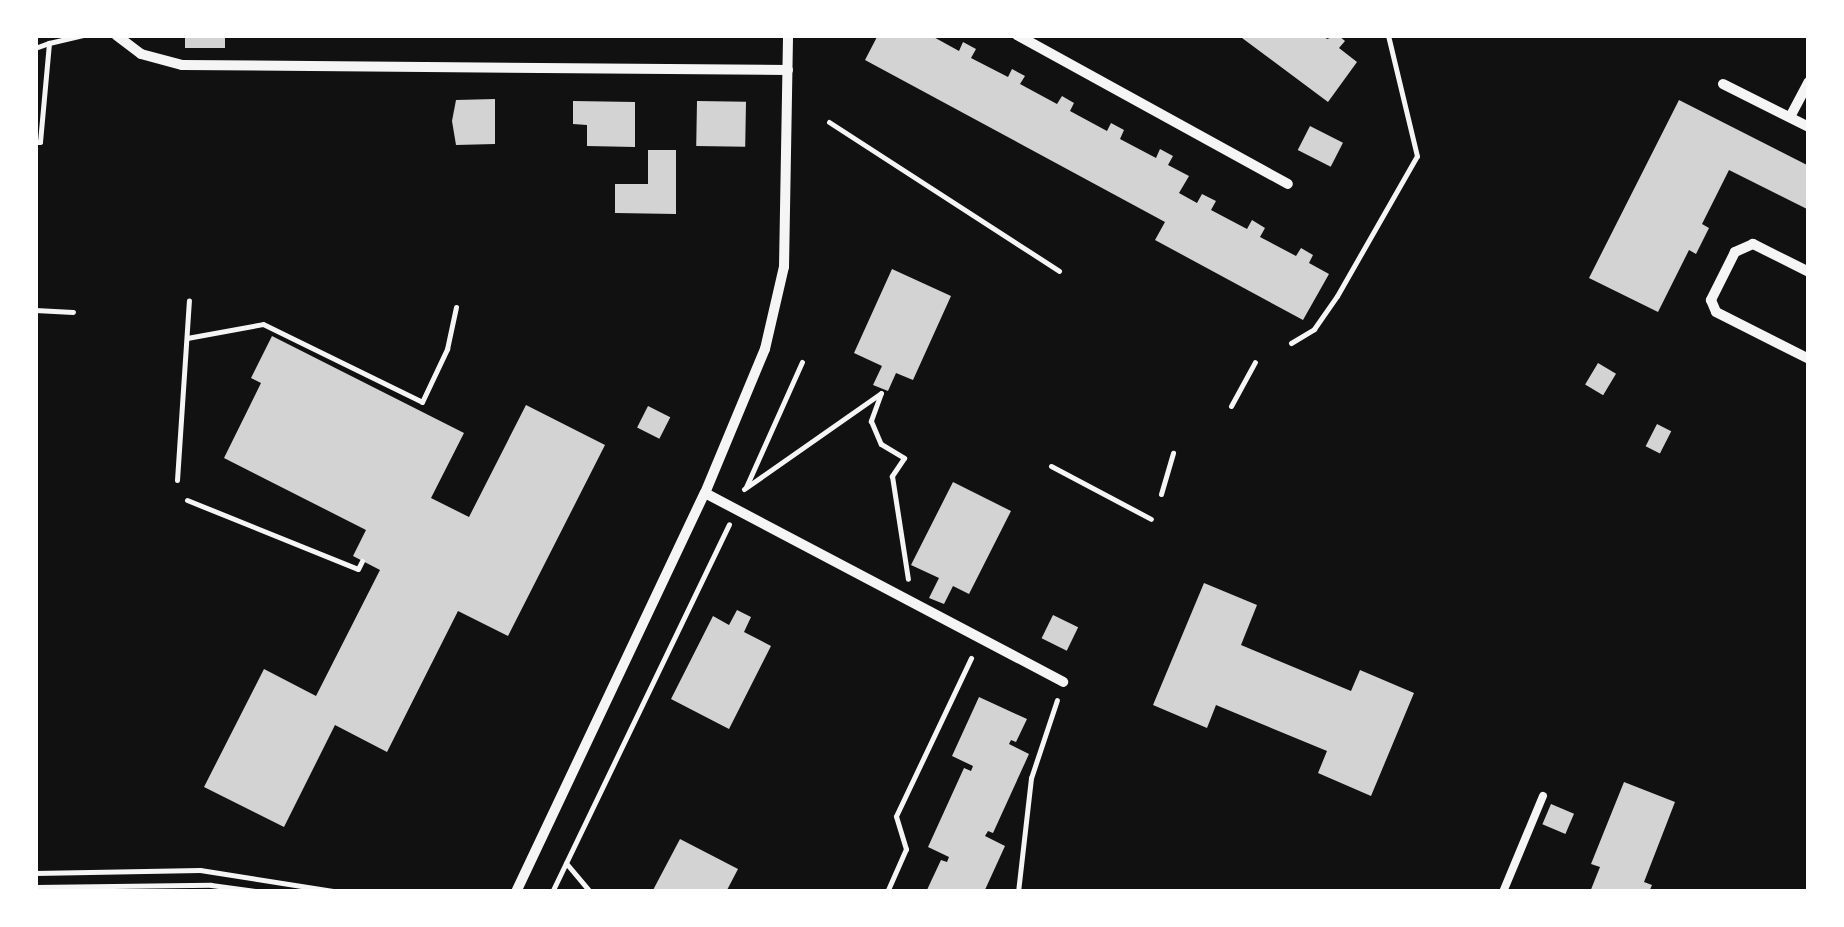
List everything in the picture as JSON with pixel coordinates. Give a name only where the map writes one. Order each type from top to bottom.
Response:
[{"type":"street","points":[[116,35],[141,54],[182,66],[788,70]]},
{"type":"street","points":[[516,892],[704,493],[756,373],[780,295],[788,35]]},
{"type":"street","points":[[1017,35],[1288,184]]},
{"type":"street","points":[[1790,118],[1809,82]]},
{"type":"street","points":[[1723,84],[1809,127]]},
{"type":"street","points":[[1809,254],[1805,271],[1754,244],[1735,252],[1712,300],[1716,312],[1809,359]]},
{"type":"street","points":[[704,493],[1064,682]]},
{"type":"lane","points":[[1503,892],[1543,796]]},
{"type":"path","points":[[35,48],[85,35]]},
{"type":"path","points":[[1291,342],[1314,329],[1417,156],[1388,35]]},
{"type":"path","points":[[35,142],[40,142],[49,43]]},
{"type":"path","points":[[830,122],[1059,271]]},
{"type":"path","points":[[177,480],[188,300]]},
{"type":"path","points":[[187,338],[262,324],[422,402],[446,349],[456,307]]},
{"type":"path","points":[[35,310],[73,312]]},
{"type":"path","points":[[802,362],[744,490],[881,393],[871,421],[881,444],[904,458],[892,476],[914,606]]},
{"type":"path","points":[[1232,406],[1255,362]]},
{"type":"path","points":[[1161,494],[1173,453]]},
{"type":"path","points":[[1052,466],[1151,519]]},
{"type":"path","points":[[187,500],[358,569],[362,560]]},
{"type":"path","points":[[552,892],[730,522]]},
{"type":"path","points":[[887,892],[906,849],[896,816],[979,639]]},
{"type":"path","points":[[1018,892],[1031,778],[1064,682]]},
{"type":"path","points":[[566,863],[590,892]]},
{"type":"path","points":[[35,874],[200,870],[339,892]]},
{"type":"path","points":[[35,887],[193,884],[263,892]]},
{"type":"building","points":[[185,35],[225,35],[225,48],[185,48]]},
{"type":"building","points":[[878,35],[930,35],[959,51],[963,42],[976,49],[971,58],[1008,77],[1012,69],[1025,76],[1020,84],[1057,104],[1062,96],[1074,103],[1070,111],[1107,131],[1111,123],[1124,130],[1120,139],[1156,158],[1160,149],[1173,156],[1168,165],[1189,176],[1179,193],[1197,203],[1202,194],[1216,201],[1211,210],[1247,229],[1252,220],[1265,228],[1260,237],[1296,256],[1301,248],[1313,255],[1309,263],[1329,274],[1303,320],[1155,240],[1165,222],[865,60]]},
{"type":"building","points":[[1238,35],[1322,35],[1327,39],[1338,35],[1345,41],[1339,48],[1357,62],[1328,102]]},
{"type":"building","points":[[495,99],[495,144],[456,145],[452,121],[456,100]]},
{"type":"building","points":[[1679,100],[1809,166],[1809,210],[1729,170],[1702,224],[1709,228],[1696,254],[1689,250],[1658,312],[1589,278]]},
{"type":"building","points":[[573,101],[635,102],[635,147],[587,146],[587,125],[573,124]]},
{"type":"building","points":[[697,101],[746,102],[745,147],[696,146]]},
{"type":"building","points":[[1310,126],[1343,143],[1331,167],[1298,150]]},
{"type":"building","points":[[648,150],[676,150],[676,214],[615,213],[615,184],[648,184]]},
{"type":"building","points":[[892,269],[951,296],[913,380],[896,373],[888,391],[873,385],[882,366],[854,353]]},
{"type":"building","points":[[272,336],[464,433],[431,498],[469,517],[526,405],[605,445],[508,636],[458,611],[387,752],[335,725],[284,827],[204,787],[264,669],[316,696],[380,570],[353,556],[366,530],[224,458],[261,383],[251,378]]},
{"type":"building","points":[[1598,363],[1616,374],[1603,395],[1585,384]]},
{"type":"building","points":[[648,406],[670,417],[659,439],[637,427]]},
{"type":"building","points":[[1657,424],[1671,431],[1660,454],[1646,446]]},
{"type":"building","points":[[953,482],[1011,511],[969,594],[953,586],[944,604],[929,598],[939,578],[911,565]]},
{"type":"building","points":[[1204,583],[1257,605],[1241,645],[1351,691],[1360,670],[1414,693],[1371,796],[1318,773],[1327,751],[1216,705],[1207,728],[1153,705]]},
{"type":"building","points":[[737,610],[751,617],[744,632],[771,646],[729,729],[671,699],[713,616],[729,625]]},
{"type":"building","points":[[1053,615],[1078,627],[1067,651],[1042,638]]},
{"type":"building","points":[[979,697],[1027,719],[1016,742],[1011,740],[1009,744],[1029,754],[993,833],[988,831],[985,836],[1005,846],[984,892],[926,892],[941,860],[947,862],[949,857],[928,847],[964,768],[971,771],[973,766],[952,756]]},
{"type":"building","points":[[1624,782],[1675,802],[1644,882],[1652,885],[1649,892],[1590,892],[1600,867],[1591,864]]},
{"type":"building","points":[[1551,804],[1574,814],[1565,834],[1542,824]]},
{"type":"building","points":[[680,839],[738,869],[726,892],[652,892]]}]
